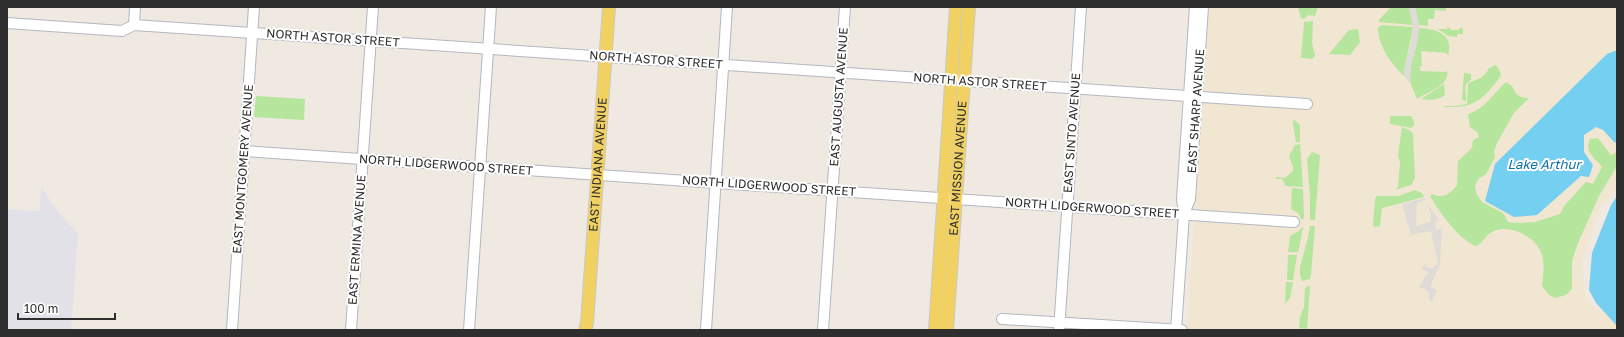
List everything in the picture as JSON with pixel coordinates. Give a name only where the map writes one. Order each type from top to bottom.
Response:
[{"type":"main road","name":"EAST INDIANA AVENUE","points":[[587,328],[609,7]]},
{"type":"main road","name":"EAST MISSION AVENUE","points":[[947,330],[952,80],[956,7]]},
{"type":"main road","name":"EAST MISSION AVENUE","points":[[935,330],[965,81],[970,7]]},
{"type":"street","points":[[134,25],[135,7]]},
{"type":"street","name":"EAST MONTGOMERY AVENUE","points":[[232,330],[254,7]]},
{"type":"street","name":"EAST ERMINA AVENUE","points":[[351,330],[372,7]]},
{"type":"street","points":[[469,330],[491,7]]},
{"type":"street","points":[[706,330],[727,7]]},
{"type":"street","name":"EAST AUGUSTA AVENUE","points":[[824,330],[845,7]]},
{"type":"street","name":"EAST SINTO AVENUE","points":[[1060,326],[1081,7]]},
{"type":"street","name":"EAST SHARP AVENUE","points":[[1176,330],[1184,214],[1190,199],[1195,7]]},
{"type":"street","name":"EAST SHARP AVENUE","points":[[1193,96],[1203,7]]},
{"type":"street","name":"NORTH ASTOR STREET","points":[[7,23],[122,31],[134,25],[252,32],[1307,104]]},
{"type":"street","name":"NORTH LIDGERWOOD STREET","points":[[244,151],[1294,222]]},
{"type":"street","points":[[1002,319],[1060,326],[1182,330]]},
{"type":"shaded area","points":[[1209,7],[1617,7],[1617,187],[1600,209],[1582,262],[1586,300],[1617,324],[1617,330],[1187,330],[1201,119],[1199,114],[1204,76]]},
{"type":"shaded area","points":[[1409,7],[1415,7],[1419,25],[1417,44],[1411,66],[1410,83],[1404,76],[1413,25]]},
{"type":"shaded area","points":[[41,187],[59,213],[78,234],[71,330],[7,330],[7,209],[40,211]]},
{"type":"shaded area","points":[[1424,198],[1425,200],[1417,203],[1416,226],[1430,222],[1431,215],[1427,203],[1439,220],[1436,221],[1435,230],[1442,228],[1440,265],[1430,287],[1437,290],[1432,302],[1429,300],[1429,293],[1419,287],[1428,272],[1422,269],[1424,264],[1426,267],[1434,268],[1435,265],[1438,265],[1431,231],[1411,235],[1402,204]]},
{"type":"green space","points":[[1298,7],[1318,7],[1315,16],[1308,15],[1304,19],[1301,18]]},
{"type":"green space","points":[[1391,7],[1409,7],[1413,25],[1379,22],[1379,20]]},
{"type":"green space","points":[[1415,7],[1446,7],[1446,11],[1435,10],[1434,19],[1428,19],[1428,26],[1419,25]]},
{"type":"green space","points":[[1313,21],[1312,43],[1315,56],[1312,59],[1301,58],[1304,22]]},
{"type":"green space","points":[[1382,25],[1413,27],[1404,76],[1391,61],[1381,43],[1378,27]]},
{"type":"green space","points":[[1447,27],[1451,30],[1459,30],[1459,28],[1463,28],[1463,34],[1457,34],[1457,37],[1448,36],[1438,29],[1447,29]]},
{"type":"green space","points":[[1419,28],[1438,31],[1449,42],[1449,49],[1448,56],[1447,53],[1421,51],[1422,66],[1420,66],[1420,71],[1446,72],[1447,70],[1447,75],[1442,84],[1437,88],[1417,99],[1410,81],[1410,74]]},
{"type":"green space","points":[[1358,29],[1360,42],[1350,55],[1329,54],[1349,30]]},
{"type":"green space","points":[[1496,65],[1501,76],[1483,97],[1464,106],[1444,107],[1467,104],[1468,83],[1483,77],[1489,68]]},
{"type":"green space","points":[[1464,73],[1471,74],[1471,80],[1466,86],[1466,101],[1462,100]]},
{"type":"green space","points":[[1506,82],[1512,86],[1518,95],[1529,98],[1514,113],[1497,143],[1494,151],[1495,157],[1486,174],[1478,179],[1475,186],[1477,195],[1482,202],[1503,213],[1508,222],[1535,222],[1560,214],[1564,206],[1586,182],[1593,184],[1602,167],[1589,151],[1588,143],[1590,139],[1598,138],[1611,155],[1617,152],[1617,166],[1599,196],[1578,243],[1572,261],[1572,289],[1566,295],[1555,298],[1549,295],[1542,286],[1544,267],[1542,255],[1535,243],[1529,238],[1515,231],[1501,229],[1491,232],[1480,244],[1475,246],[1456,231],[1444,217],[1430,196],[1432,194],[1436,196],[1446,195],[1457,185],[1458,161],[1472,148],[1473,140],[1479,137],[1477,132],[1470,127],[1468,114],[1485,104]]},
{"type":"green space","points":[[1444,84],[1445,95],[1442,97],[1433,100],[1421,99]]},
{"type":"green space","points":[[256,96],[305,99],[304,120],[254,117]]},
{"type":"green space","points":[[1390,116],[1411,116],[1414,121],[1414,125],[1411,128],[1390,124]]},
{"type":"green space","points":[[1293,119],[1300,125],[1300,142],[1296,142]]},
{"type":"green space","points":[[1402,127],[1411,131],[1413,134],[1415,178],[1411,185],[1396,190],[1398,187],[1400,163],[1398,155]]},
{"type":"green space","points":[[1300,144],[1303,187],[1286,186],[1282,179],[1276,179],[1276,177],[1285,178],[1293,171],[1289,156],[1295,145]]},
{"type":"green space","points":[[1312,152],[1320,155],[1315,220],[1310,220],[1307,159]]},
{"type":"green space","points":[[1292,188],[1303,189],[1304,218],[1302,220],[1298,213],[1291,209]]},
{"type":"green space","points":[[1415,190],[1422,193],[1424,197],[1382,208],[1380,226],[1375,227],[1373,225],[1375,199],[1377,196],[1398,196]]},
{"type":"green space","points":[[1310,226],[1315,226],[1311,275],[1310,279],[1302,281],[1300,267]]},
{"type":"green space","points":[[1302,227],[1298,252],[1288,252],[1290,236],[1299,231]]},
{"type":"green space","points":[[1288,255],[1297,255],[1293,280],[1287,280]]},
{"type":"green space","points":[[1286,282],[1293,282],[1290,298],[1285,304]]},
{"type":"green space","points":[[1310,286],[1307,329],[1299,328],[1300,317],[1304,307],[1305,288]]},
{"type":"water","name":"Lake Arthur","points":[[1617,50],[1617,141],[1615,143],[1603,130],[1596,127],[1584,135],[1584,152],[1593,165],[1589,177],[1581,176],[1537,215],[1514,217],[1485,201],[1495,164],[1607,54]]},
{"type":"water","points":[[1617,196],[1617,326],[1596,303],[1589,290],[1592,253],[1611,205]]}]
